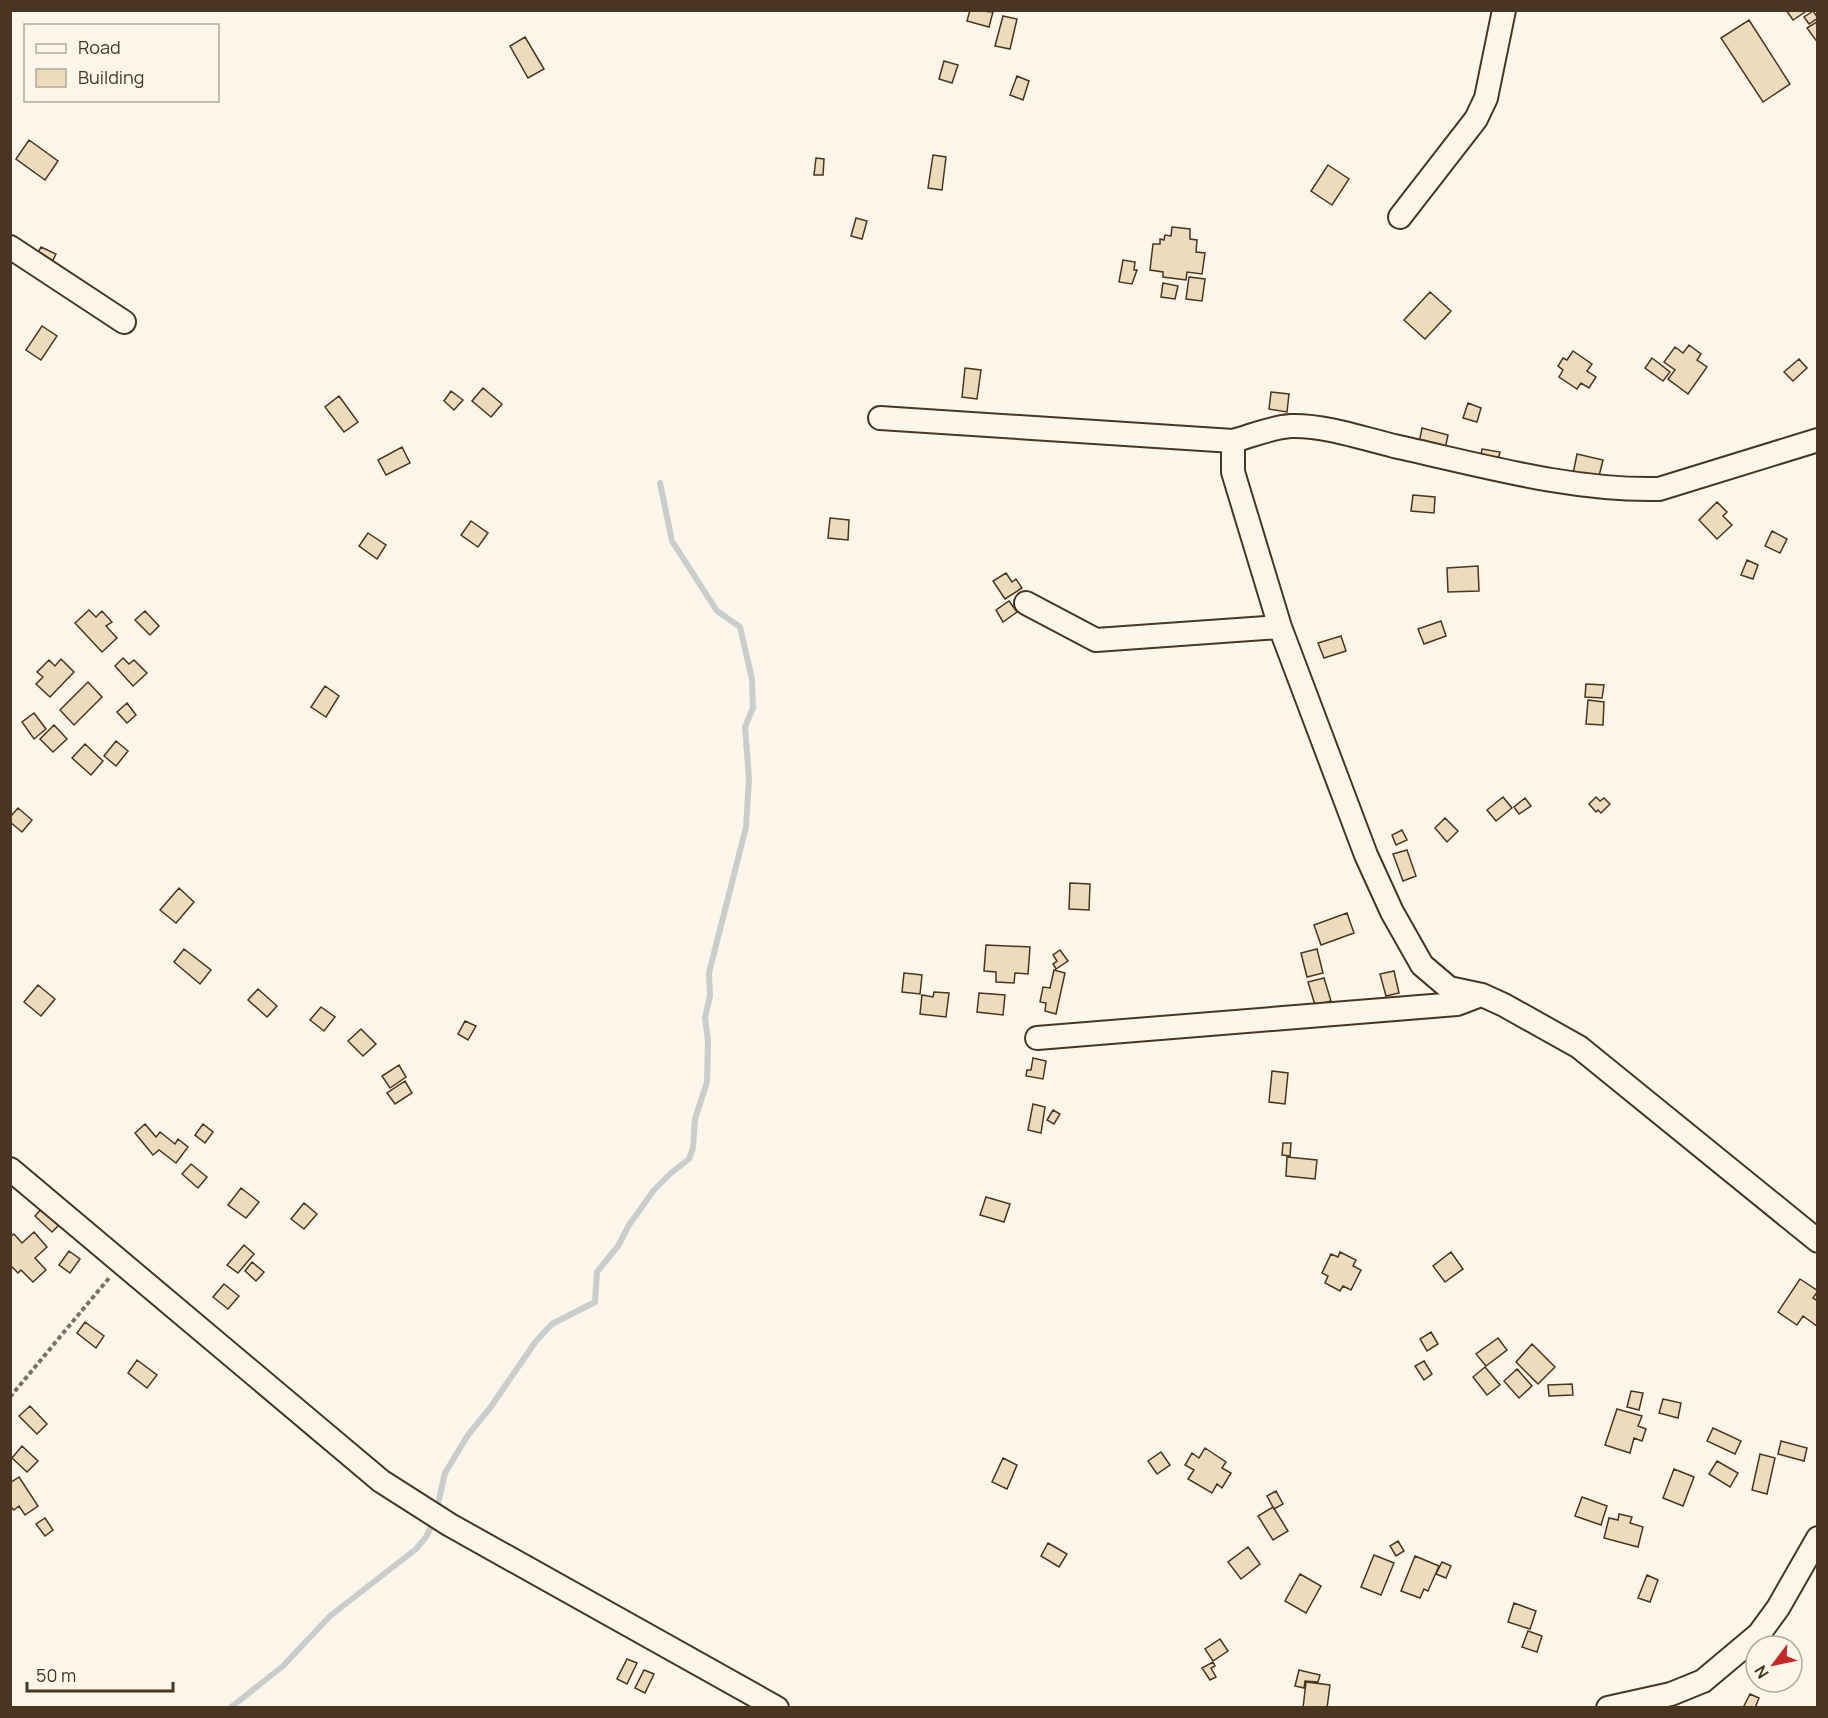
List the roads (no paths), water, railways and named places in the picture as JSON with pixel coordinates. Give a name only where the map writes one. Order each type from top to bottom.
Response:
[{"type":"street","points":[[1400,217],[1476,119],[1486,98],[1504,10]]},
{"type":"street","points":[[10,247],[124,322]]},
{"type":"street","points":[[880,418],[1233,441],[1289,426],[1305,427],[1509,471],[1611,488],[1640,489],[1659,489],[1818,440]]},
{"type":"street","points":[[1233,441],[1233,472],[1280,627],[1366,855],[1392,912],[1422,965],[1449,988],[1482,995],[1579,1047],[1818,1241]]},
{"type":"street","points":[[1026,603],[1096,640],[1280,627]]},
{"type":"street","points":[[1037,1038],[1457,1004],[1482,995]]},
{"type":"street","points":[[10,1169],[123,1261],[381,1481],[416,1506],[777,1707]]},
{"type":"street","points":[[1608,1707],[1671,1694],[1703,1681],[1759,1634],[1778,1608],[1818,1538]]},
{"type":"waterway","points":[[437,1508],[445,1473],[468,1435],[490,1408],[536,1341],[552,1324],[595,1302],[597,1272],[618,1246],[629,1225],[654,1190],[689,1159],[693,1148],[695,1119],[707,1082],[708,1041],[705,1018],[710,996],[709,973],[746,827],[749,779],[745,727],[753,708],[752,679],[740,627],[717,611],[672,541],[660,483]]},
{"type":"waterway","points":[[230,1708],[283,1666],[330,1616],[416,1549],[432,1525]]}]
